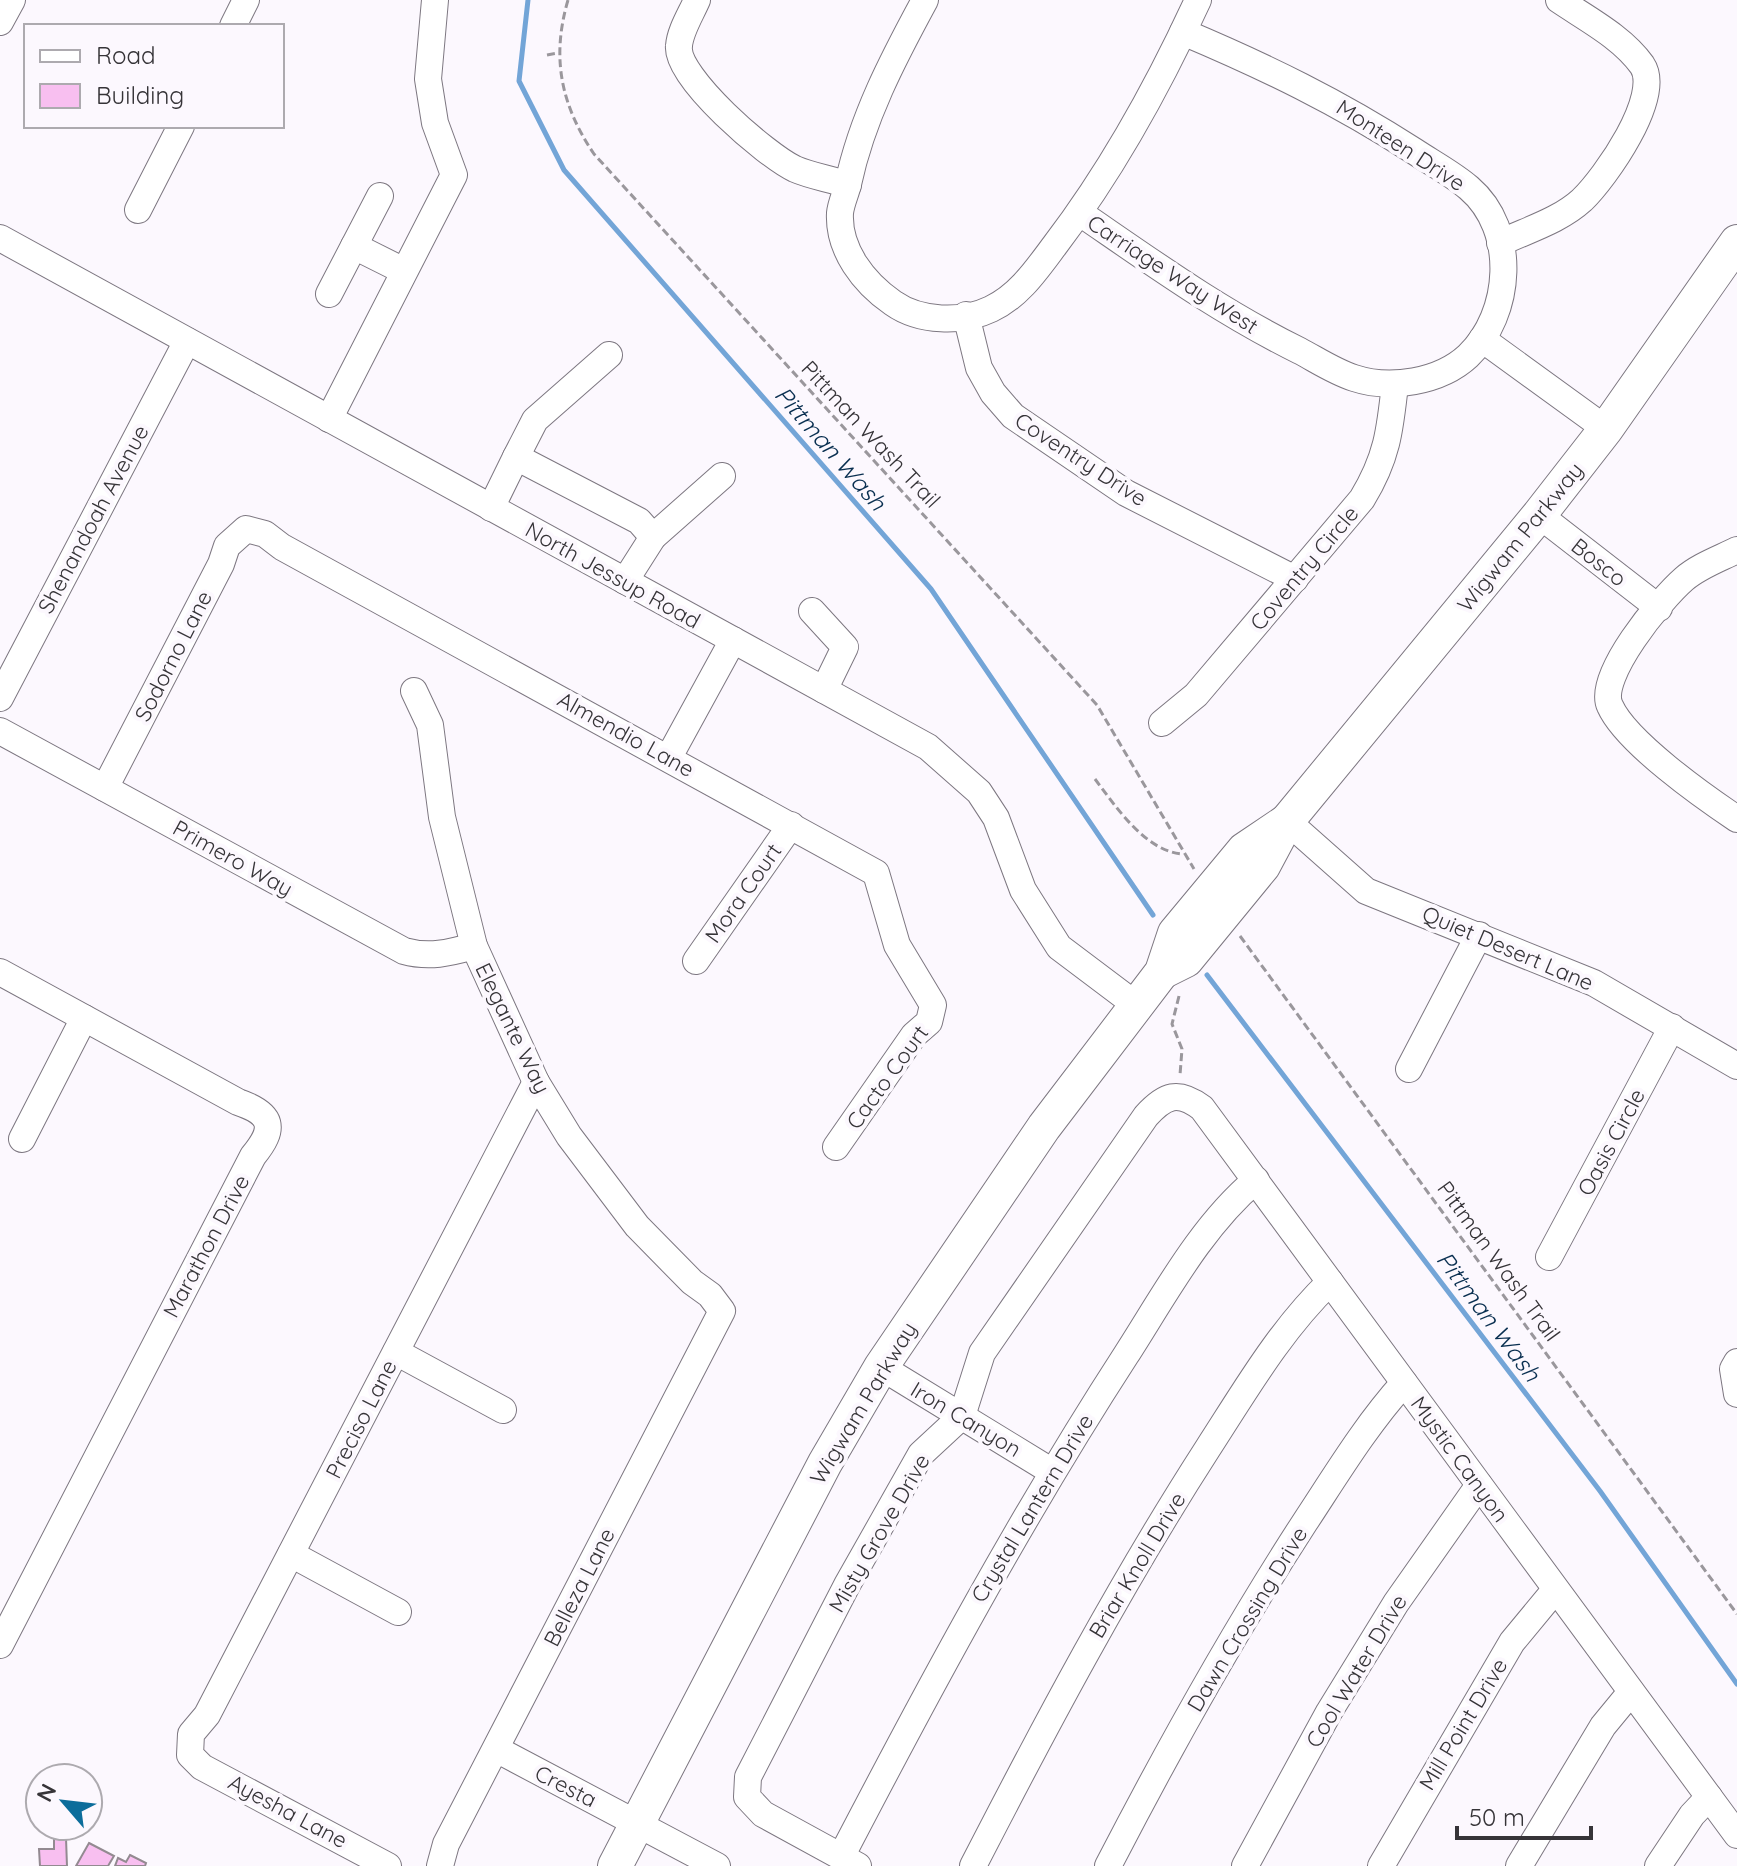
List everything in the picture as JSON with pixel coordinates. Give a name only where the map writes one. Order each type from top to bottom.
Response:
[{"type":"main road","name":"Wigwam Parkway","points":[[615,1866],[825,1463],[881,1367],[1044,1127],[1136,1005],[1170,984],[1175,933],[1244,850],[1287,821],[1539,515],[1606,429],[1737,242]]},
{"type":"street","points":[[0,22],[12,0]]},
{"type":"street","points":[[234,24],[246,0]]},
{"type":"street","points":[[329,419],[454,175],[435,123],[428,79],[435,0]]},
{"type":"street","points":[[697,0],[678,47],[681,63],[705,93],[750,136],[793,168],[848,185]]},
{"type":"street","points":[[925,0],[885,74],[852,159],[840,214],[849,256],[870,287],[897,306],[945,320],[991,309],[1024,285],[1080,213],[1137,124],[1198,0]]},
{"type":"street","points":[[1500,243],[1559,217],[1583,198],[1638,122],[1648,82],[1643,67],[1620,42],[1559,0]]},
{"type":"street","name":"Monteen Drive","points":[[1183,32],[1288,76],[1346,107],[1471,189],[1487,210],[1507,271],[1496,315],[1482,339]]},
{"type":"street","points":[[138,210],[180,128]]},
{"type":"street","points":[[329,294],[380,196]]},
{"type":"street","name":"Carriage Way West","points":[[1080,213],[1233,318],[1354,379],[1395,384],[1435,376],[1466,358],[1482,339]]},
{"type":"street","name":"North Jessup Road","points":[[0,238],[928,747],[957,769],[979,792],[996,818],[1023,890],[1059,947],[1085,970],[1136,1005]]},
{"type":"street","points":[[354,246],[404,271]]},
{"type":"street","name":"Coventry Drive","points":[[966,315],[979,368],[993,393],[1013,416],[1126,493],[1295,579]]},
{"type":"street","points":[[1482,339],[1606,429]]},
{"type":"street","name":"Shenandoah Avenue","points":[[0,698],[187,341]]},
{"type":"street","points":[[491,508],[535,420],[609,355]]},
{"type":"street","name":"Coventry Circle","points":[[1162,723],[1196,695],[1362,499],[1379,471],[1389,443],[1395,384]]},
{"type":"street","points":[[516,457],[639,521],[653,537]]},
{"type":"street","points":[[625,581],[653,537],[722,476]]},
{"type":"street","name":"Bosco","points":[[1539,515],[1659,608]]},
{"type":"street","name":"Almendio Lane","points":[[246,529],[265,534],[282,547],[876,873],[897,945],[933,1005]]},
{"type":"street","name":"Sodorno Lane","points":[[105,788],[221,564],[227,546],[246,529]]},
{"type":"street","points":[[1737,550],[1690,575],[1621,655],[1607,684],[1609,705],[1623,726],[1696,792],[1737,819]]},
{"type":"street","points":[[812,611],[845,647],[824,690]]},
{"type":"street","points":[[669,757],[733,640]]},
{"type":"street","name":"Elegante Way","points":[[414,691],[430,725],[442,817],[474,946],[536,1082],[569,1136],[637,1226],[692,1282],[710,1295],[722,1311]]},
{"type":"street","name":"Primero Way","points":[[0,731],[404,951],[421,956],[442,955],[474,946]]},
{"type":"street","name":"Quiet Desert Lane","points":[[1287,821],[1366,891],[1594,983],[1737,1066]]},
{"type":"street","name":"Mora Court","points":[[696,961],[791,825]]},
{"type":"street","points":[[1409,1069],[1479,935]]},
{"type":"street","name":"Marathon Drive","points":[[0,972],[238,1102],[258,1109],[268,1122],[268,1138],[253,1156],[0,1645]]},
{"type":"street","name":"Cacto Court","points":[[836,1147],[914,1035],[929,1022],[933,1005]]},
{"type":"street","points":[[22,1139],[84,1018]]},
{"type":"street","name":"Oasis Circle","points":[[1549,1257],[1672,1027]]},
{"type":"street","name":"Preciso Lane","points":[[190,1755],[191,1734],[207,1715],[536,1082]]},
{"type":"street","name":"Mystic Canyon","points":[[1177,1095],[1202,1108],[1737,1835]]},
{"type":"street","name":"Misty Grove Drive","points":[[850,1861],[763,1814],[747,1797],[748,1777],[847,1585],[921,1454],[962,1416],[982,1353],[1050,1249],[1146,1116],[1160,1100],[1177,1095]]},
{"type":"street","name":"Crystal Lantern Drive","points":[[850,1861],[956,1637],[1051,1471],[1190,1258],[1223,1213],[1256,1180]]},
{"type":"street","name":"Briar Knoll Drive","points":[[973,1866],[1063,1693],[1181,1490],[1278,1342],[1330,1282]]},
{"type":"street","name":"Belleza Lane","points":[[440,1866],[446,1844],[722,1311]]},
{"type":"street","points":[[396,1352],[503,1410]]},
{"type":"street","name":"Iron Canyon","points":[[881,1367],[1051,1471]]},
{"type":"street","name":"Dawn Crossing Drive","points":[[1108,1866],[1227,1648],[1354,1448],[1404,1383]]},
{"type":"street","name":"Cool Water Drive","points":[[1245,1866],[1344,1688],[1396,1603],[1479,1485]]},
{"type":"street","points":[[291,1554],[398,1612]]},
{"type":"street","name":"Mill Point Drive","points":[[1381,1866],[1512,1642],[1555,1590]]},
{"type":"street","points":[[1519,1866],[1603,1726],[1631,1692]]},
{"type":"street","name":"Cresta","points":[[496,1749],[717,1866]]},
{"type":"street","name":"Ayesha Lane","points":[[190,1755],[202,1767],[388,1866]]},
{"type":"street","points":[[1658,1866],[1692,1815],[1709,1797]]},
{"type":"path","name":"Pittman Wash Trail","points":[[568,0],[558,53],[563,96],[575,126],[594,154],[1097,705],[1183,854],[1203,880]]},
{"type":"path","points":[[547,55],[558,53]]},
{"type":"path","points":[[1095,779],[1128,821],[1167,853],[1183,854]]},
{"type":"path","name":"Pittman Wash Trail","points":[[1233,929],[1737,1614]]},
{"type":"path","points":[[1170,984],[1172,1024],[1182,1049],[1177,1095]]},
{"type":"building","points":[[54,1842],[66,1842],[67,1866],[40,1866],[39,1849],[54,1849]]},
{"type":"building","points":[[89,1843],[114,1856],[108,1866],[76,1866]]},
{"type":"building","points":[[130,1855],[146,1863],[145,1866],[115,1866],[118,1858],[126,1862]]},
{"type":"waterway","name":"Pittman Wash","points":[[528,0],[519,81],[564,170],[931,589],[1153,915]]},
{"type":"waterway","name":"Pittman Wash","points":[[1207,975],[1600,1491],[1737,1684]]}]
